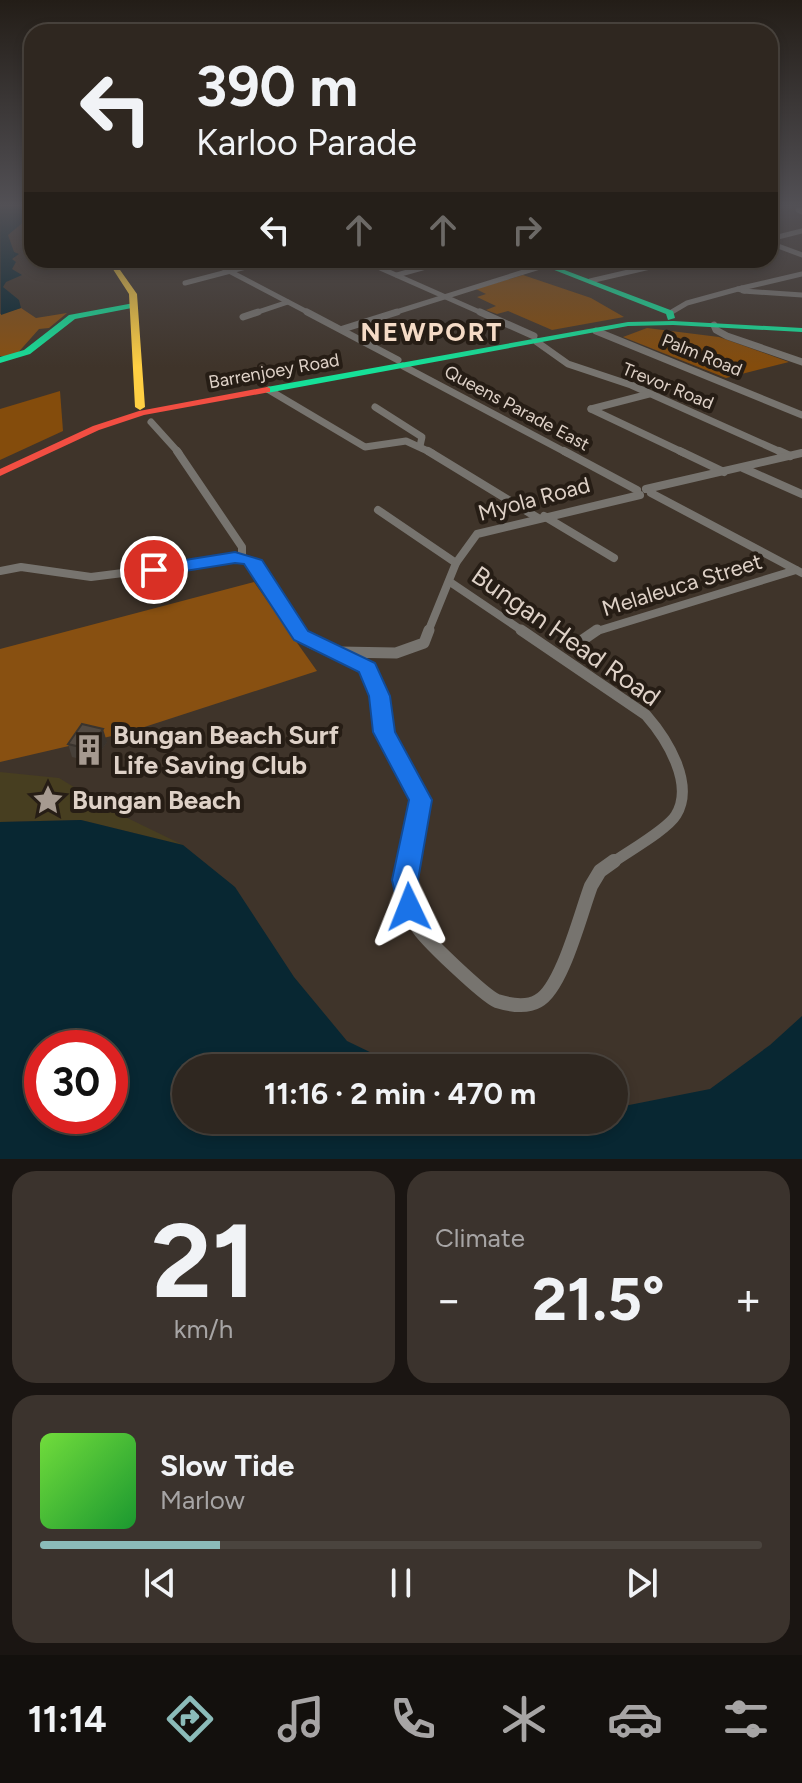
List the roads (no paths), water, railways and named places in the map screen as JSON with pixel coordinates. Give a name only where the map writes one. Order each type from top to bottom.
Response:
[{"type":"main road","points":[[115,268],[133,294],[144,414]]},
{"type":"main road","points":[[554,268],[671,318]]},
{"type":"main road","points":[[0,360],[27,352],[72,317],[134,305]]},
{"type":"main road","name":"Barrenjoey Road","points":[[0,473],[96,428],[144,414],[626,320],[671,318],[802,328]]},
{"type":"main road","name":"Barrenjoey Road","points":[[0,465],[91,424],[401,363]]},
{"type":"street","name":"Queens Parade East","points":[[224,268],[343,329],[616,478],[799,571]]},
{"type":"street","points":[[185,283],[242,268]]},
{"type":"street","name":"Trevor Road","points":[[381,268],[535,339],[549,354],[596,376],[649,394],[790,456]]},
{"type":"street","points":[[397,275],[422,268]]},
{"type":"street","points":[[343,329],[536,268]]},
{"type":"street","points":[[590,281],[640,268]]},
{"type":"street","points":[[756,289],[802,274]]},
{"type":"street","points":[[671,318],[687,303],[726,292],[756,289],[802,295]]},
{"type":"street","points":[[243,317],[289,301]]},
{"type":"street","points":[[714,322],[716,330],[727,336],[802,362]]},
{"type":"street","name":"Palm Road","points":[[592,328],[802,415]]},
{"type":"street","points":[[269,390],[365,447],[406,441],[420,446],[614,558]]},
{"type":"street","points":[[649,394],[589,407],[724,472]]},
{"type":"street","points":[[375,407],[422,437],[420,446]]},
{"type":"street","name":"Bungan Head Road","points":[[144,414],[174,446],[242,547],[242,558],[255,564],[295,630],[308,640],[368,668],[380,696],[384,732],[420,800],[405,880],[409,907],[419,930],[494,1000],[521,1006],[539,1001],[553,988],[591,886],[600,871],[675,818],[683,798],[674,757],[662,733],[646,715],[450,582]]},
{"type":"street","name":"Myola Road","points":[[337,652],[387,653],[418,649],[424,643],[456,563],[477,534],[802,453]]},
{"type":"street","points":[[743,468],[802,494]]},
{"type":"street","points":[[378,510],[456,563]]},
{"type":"street","points":[[0,571],[21,567],[91,577],[242,558]]},
{"type":"street","name":"Melaleuca Street","points":[[581,641],[597,630],[799,571]]},
{"type":"water","points":[[0,259],[12,259],[16,262],[12,269],[22,275],[6,282],[3,287],[19,300],[21,308],[1,315]]},
{"type":"water","points":[[81,820],[183,845],[235,887],[294,977],[347,1041],[374,1054],[172,1054],[172,1134],[628,1134],[628,1105],[710,1089],[770,1045],[802,1016],[802,1159],[0,1159],[0,822]]},
{"type":"place","name":"Bungan Beach Surf Life Saving Club","points":[[89,750]]},
{"type":"place","name":"Bungan Beach","points":[[48,800]]},
{"type":"district","name":"NEWPORT","points":[[432,332]]}]
